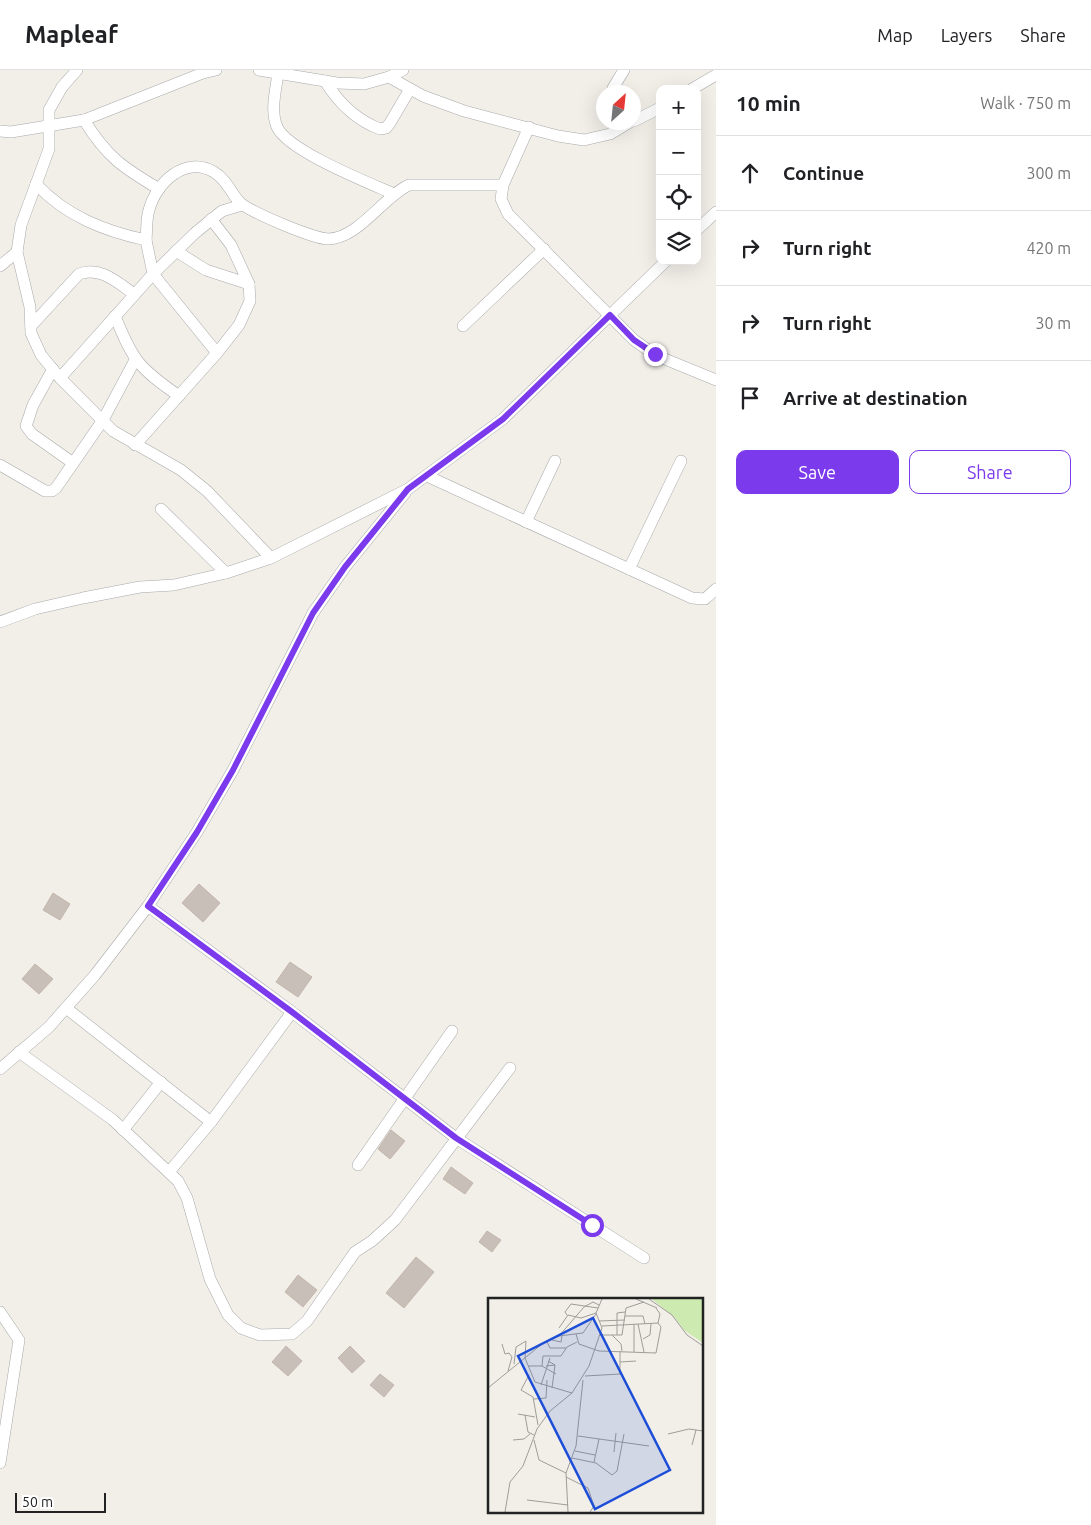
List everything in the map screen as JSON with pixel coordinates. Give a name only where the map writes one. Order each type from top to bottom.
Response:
[{"type":"street","points":[[77,70],[62,87],[49,110],[49,149],[21,225],[17,252],[30,307],[31,333],[41,354],[56,373],[114,431],[135,445],[182,470],[270,558]]},
{"type":"street","points":[[0,131],[11,132],[84,120],[203,73],[216,70]]},
{"type":"street","points":[[259,70],[325,81],[364,84],[389,78],[403,70]]},
{"type":"street","points":[[616,85],[624,70]]},
{"type":"street","points":[[278,73],[273,112],[278,128],[310,154],[346,174],[394,194]]},
{"type":"street","points":[[699,85],[716,75]]},
{"type":"street","points":[[389,78],[423,96],[464,111],[558,136],[584,140],[610,134],[617,130]]},
{"type":"street","points":[[325,81],[336,99],[346,109],[380,129],[386,128],[390,123],[410,89]]},
{"type":"street","points":[[641,117],[656,110]]},
{"type":"street","points":[[84,120],[111,157],[160,188]]},
{"type":"street","points":[[529,127],[503,185],[501,199],[508,214],[634,340],[655,354],[716,380]]},
{"type":"street","points":[[217,353],[153,274],[146,240],[149,210],[160,188],[176,170],[191,167],[212,171],[227,182],[242,205],[272,219],[328,238],[342,236],[367,219],[394,194],[409,185],[503,185]]},
{"type":"street","points":[[36,184],[49,197],[72,212],[111,232],[146,240]]},
{"type":"street","points":[[73,463],[32,434],[26,426],[33,405],[56,373],[115,316],[176,250],[222,211],[242,205]]},
{"type":"street","points":[[711,224],[716,212]]},
{"type":"street","points":[[135,445],[217,353],[239,325],[250,301],[249,284],[230,245],[211,219]]},
{"type":"street","points":[[463,326],[544,249]]},
{"type":"street","points":[[176,250],[206,270],[249,284]]},
{"type":"street","points":[[0,266],[17,252]]},
{"type":"street","points":[[0,622],[35,609],[74,600],[140,587],[174,585],[226,573],[270,558],[408,489],[503,419],[662,265]]},
{"type":"street","points":[[31,326],[79,274],[87,271],[108,276],[134,294]]},
{"type":"street","points":[[115,316],[135,360],[147,373],[179,396]]},
{"type":"street","points":[[0,465],[46,491],[52,491],[103,420],[135,360]]},
{"type":"street","points":[[526,522],[556,461]]},
{"type":"street","points":[[629,569],[681,461]]},
{"type":"street","points":[[427,476],[692,598],[704,600],[716,589]]},
{"type":"street","points":[[0,1069],[49,1027],[95,975],[148,906],[197,832],[233,770],[313,613],[345,567],[408,489]]},
{"type":"street","points":[[161,509],[226,573]]},
{"type":"street","points":[[148,906],[292,1012],[456,1138],[644,1258]]},
{"type":"street","points":[[66,1008],[211,1122]]},
{"type":"street","points":[[169,1172],[211,1122],[292,1012]]},
{"type":"street","points":[[358,1165],[452,1031]]},
{"type":"street","points":[[19,1052],[123,1130],[178,1181],[187,1198],[210,1278],[228,1315],[241,1328],[260,1335],[292,1334],[307,1321],[355,1252],[372,1241],[395,1220],[510,1068]]},
{"type":"street","points":[[123,1130],[161,1082]]},
{"type":"street","points":[[0,1312],[19,1340],[0,1463]]},
{"type":"building","points":[[199,884],[220,903],[203,922],[182,903]]},
{"type":"building","points":[[53,893],[70,904],[60,920],[43,910]]},
{"type":"building","points":[[290,962],[312,977],[298,997],[276,982]]},
{"type":"building","points":[[35,964],[53,979],[39,994],[22,979]]},
{"type":"building","points":[[391,1130],[405,1141],[390,1159],[378,1149]]},
{"type":"building","points":[[451,1167],[473,1183],[465,1194],[443,1179]]},
{"type":"building","points":[[487,1231],[501,1240],[492,1252],[479,1242]]},
{"type":"building","points":[[416,1257],[434,1272],[404,1308],[386,1293]]},
{"type":"building","points":[[298,1275],[317,1290],[303,1307],[285,1292]]},
{"type":"building","points":[[286,1346],[302,1361],[288,1376],[272,1362]]},
{"type":"building","points":[[350,1346],[365,1361],[352,1373],[338,1358]]},
{"type":"building","points":[[380,1374],[394,1385],[384,1397],[370,1385]]},
{"type":"route","points":[[592,1225],[456,1138],[292,1012],[148,906],[197,832],[233,770],[313,613],[345,567],[408,489],[503,419],[569,357],[610,315],[634,340],[655,354]]}]
